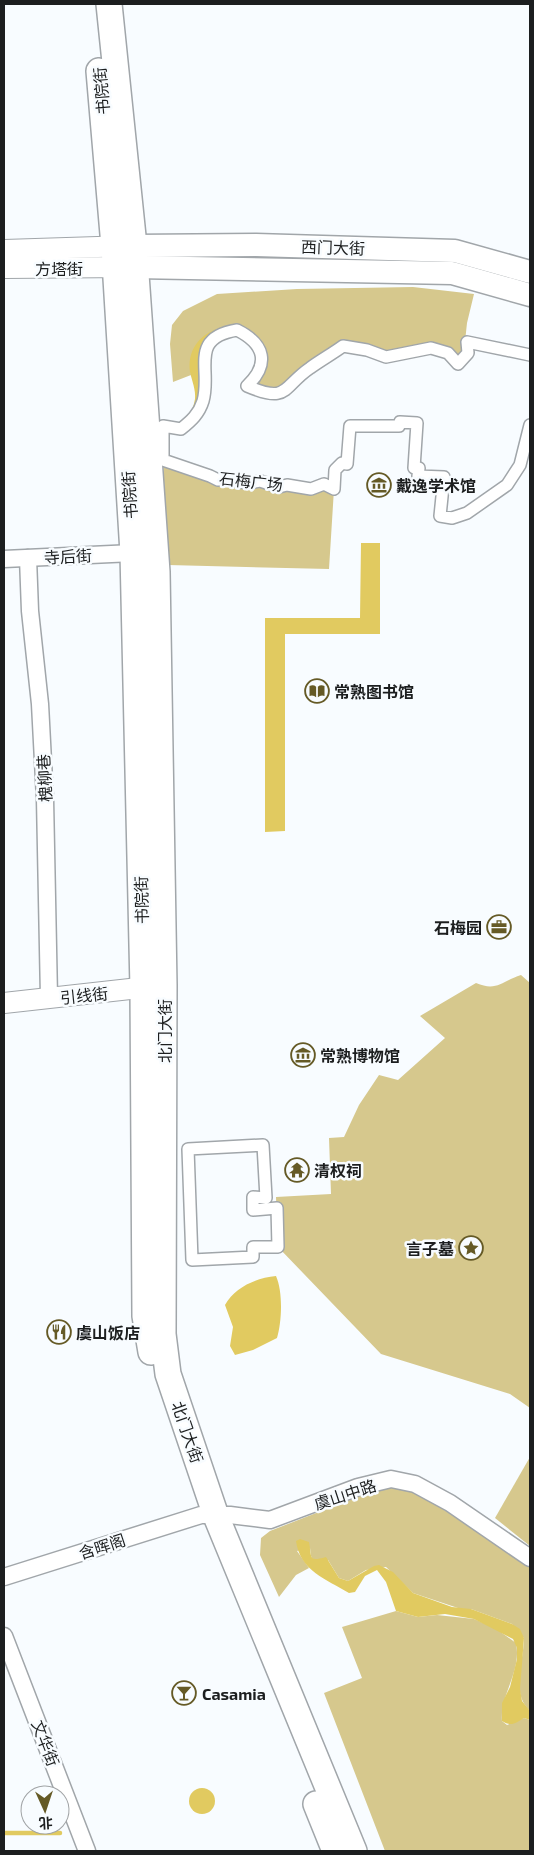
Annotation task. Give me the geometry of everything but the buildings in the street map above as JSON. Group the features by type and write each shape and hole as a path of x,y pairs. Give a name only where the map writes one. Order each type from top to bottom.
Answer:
{"main road":[{"name":"书院街","path":"94,4 124,257 157,572 153,987"},
{"name":"书院街","path":"110,4 124,257 133,553 153,987"},
{"name":"西门大街","path":"124,257 256,245 455,251 530,272"},
{"name":"西门大街","path":"124,257 452,272 530,294"},
{"name":"北门大街","path":"153,987 145,1316 154,1365 170,1427 354,1851"},
{"name":"北门大街","path":"208,1515 335,1851"}],"street":[{"name":"方塔街","path":"4,250 124,257"},
{"name":"方塔街","path":"4,268 124,257"},
{"name":"石梅广场","path":"530,355 467,342 468,353 458,364 448,353 431,348 386,357 367,350 343,346 309,368 289,388 273,395 247,386 262,367 262,355 257,345 236,330 223,332 208,344 204,354 205,389 198,412 192,421 181,429 163,426 163,460 218,480 230,478 238,482 250,483 260,481 279,487 288,485 311,489 324,484 334,489 335,470 342,464 347,464 350,426 377,428 399,426 400,422 417,423 414,468 419,468 418,476 444,477 440,516 452,518 467,513 507,485 520,465 530,426"},
{"name":"寺后街","path":"4,559 133,553"},
{"name":"槐柳巷","path":"28,558 30,611 40,704 45,799 49,998"},
{"name":"引线街","path":"4,1003 153,987"},
{"path":"264,1144 266,1198 253,1197 254,1210 277,1208 278,1247 252,1247 253,1257 192,1260 188,1149 264,1144"},
{"name":"虞山中路","path":"208,1515 230,1514 270,1520 352,1489 391,1479 415,1484 450,1503 530,1558"},
{"name":"含晖阁","path":"4,1578 208,1515"},
{"name":"文华街","path":"4,1636 87,1851"}],"shaded area":[{"path":"413,287 474,294 467,323 463,360 431,348 386,357 343,346 289,389 256,390 257,345 226,329 190,364 191,375 173,382 170,344 172,325 183,311 217,294 297,289"},
{"path":"217,329 234,332 208,344 205,389 188,418 195,399 190,372 190,357 200,340"},
{"path":"163,460 210,476 334,489 329,569 168,565"},
{"path":"361,543 380,543 380,634 285,634 285,831 265,832 265,618 360,618"},
{"path":"521,975 530,983 530,1408 510,1394 381,1354 278,1247 276,1197 331,1194 329,1138 344,1137 359,1105 379,1075 398,1080 445,1038 420,1016 476,983 494,986"},
{"path":"276,1276 280,1290 281,1307 277,1338 253,1350 235,1355 230,1346 233,1327 225,1305 234,1293 247,1284"},
{"path":"530,1457 530,1546 495,1518"},
{"path":"394,1485 415,1491 530,1566 530,1711 524,1704 519,1686 524,1638 512,1624 471,1609 461,1609 413,1593 386,1567 366,1570 348,1581 339,1578 328,1560 313,1560 310,1548 297,1551 309,1568 296,1575 279,1597 260,1555 261,1538 270,1531 383,1487"},
{"path":"300,1539 309,1542 311,1555 314,1559 326,1557 339,1578 348,1581 379,1565 393,1572 413,1593 452,1607 471,1609 512,1624 520,1629 524,1638 520,1689 522,1701 530,1711 530,1720 524,1718 511,1724 502,1721 502,1703 510,1687 517,1659 517,1648 513,1639 474,1619 445,1614 418,1617 396,1611 386,1582 377,1570 365,1576 355,1592 349,1593 308,1567 298,1551 296,1541"},
{"path":"396,1611 418,1617 437,1615 474,1619 495,1628 516,1643 516,1663 504,1701 502,1721 507,1725 524,1718 530,1720 530,1851 385,1851 324,1693 362,1678 342,1627"},
{"path":"202,1788 211,1792 215,1801 211,1810 202,1814 193,1810 189,1801 193,1792"}],"waterway":[{"path":"4,1833 20,1833"}],"place":[{"name":"戴逸学术馆","path":"379,485"},
{"name":"常熟图书馆","path":"317,691"},
{"name":"石梅园","path":"499,927"},
{"name":"常熟博物馆","path":"303,1055"},
{"name":"清权祠","path":"297,1170"},
{"name":"言子墓","path":"471,1248"},
{"name":"虞山饭店","path":"59,1332"},
{"name":"Casamia","path":"184,1693"}]}
